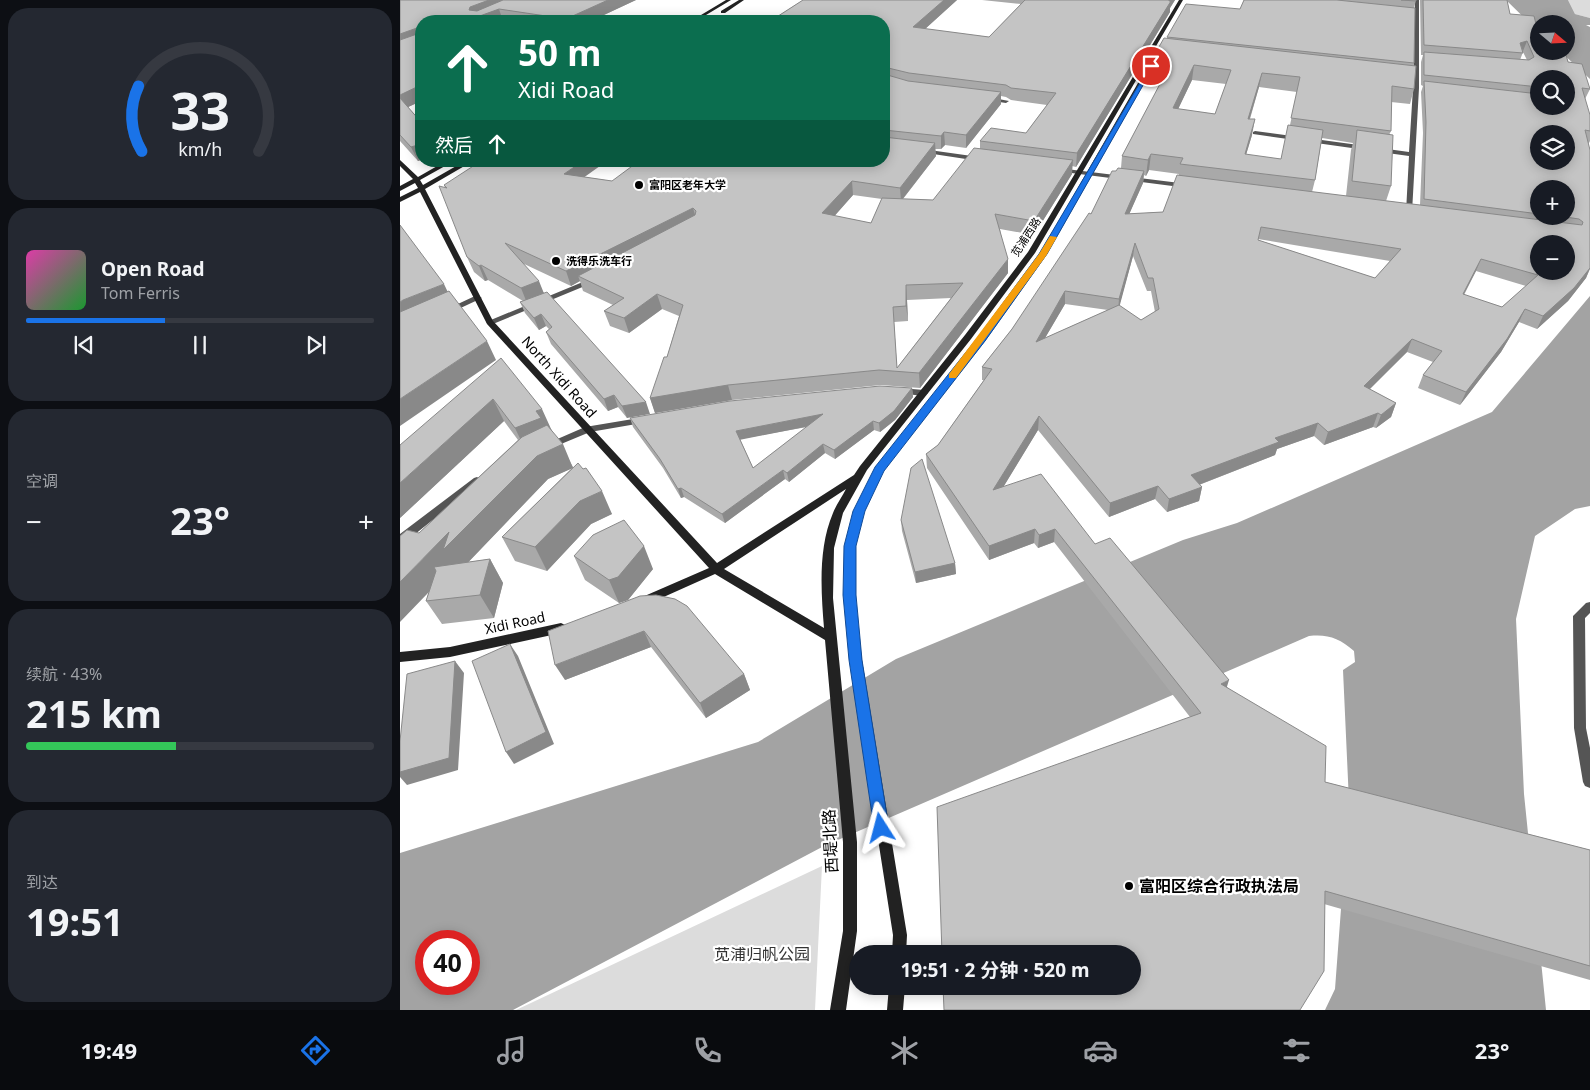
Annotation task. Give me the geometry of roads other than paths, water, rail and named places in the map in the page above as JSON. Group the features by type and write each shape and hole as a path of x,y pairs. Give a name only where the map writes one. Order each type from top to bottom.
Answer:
{"street":[{"path":"703,15 729,0"},
{"path":"717,15 742,0"},
{"name":"苋浦西路","path":"861,471 924,393 1031,253 1181,0"},
{"name":"苋浦西路","path":"899,945 900,935 881,828 856,660 849,595 850,546 859,511 879,470 982,339 1043,254 1188,0"},
{"path":"1409,212 1416,88 1417,0"},
{"path":"1407,14 1416,15"},
{"path":"1415,58 1425,59"},
{"path":"1406,77 1416,78"},
{"path":"1416,88 1425,89"},
{"path":"977,98 1006,101"},
{"path":"1255,134 1411,154"},
{"path":"913,150 992,160"},
{"path":"400,162 417,180"},
{"path":"400,189 440,167"},
{"path":"400,200 460,167"},
{"path":"1050,168 1196,187"},
{"name":"North Xidi Road","path":"417,180 490,322 716,569"},
{"path":"1399,211 1418,214"},
{"path":"490,322 583,286 601,277"},
{"path":"443,312 478,298"},
{"path":"890,390 924,393"},
{"path":"536,452 588,429 655,418"},
{"path":"631,606 716,569 823,501 861,471"},
{"path":"830,638 827,598 829,548 838,513 861,471"},
{"path":"400,540 484,474"},
{"path":"716,569 830,638"},
{"path":"1590,606 1579,616 1580,728 1590,782"},
{"name":"Xidi Road","path":"400,657 450,652 569,626"},
{"name":"西堤北路","path":"830,638 850,842 850,931 838,1010"},
{"path":"895,1010 896,995"}],"place":[{"name":"富阳区老年大学","path":"639,185"},
{"name":"洗得乐洗车行","path":"556,261"},
{"name":"富阳区综合行政执法局","path":"1129,886"}],"park label":[{"name":"苋浦归帆公园","path":"762,954"}]}
